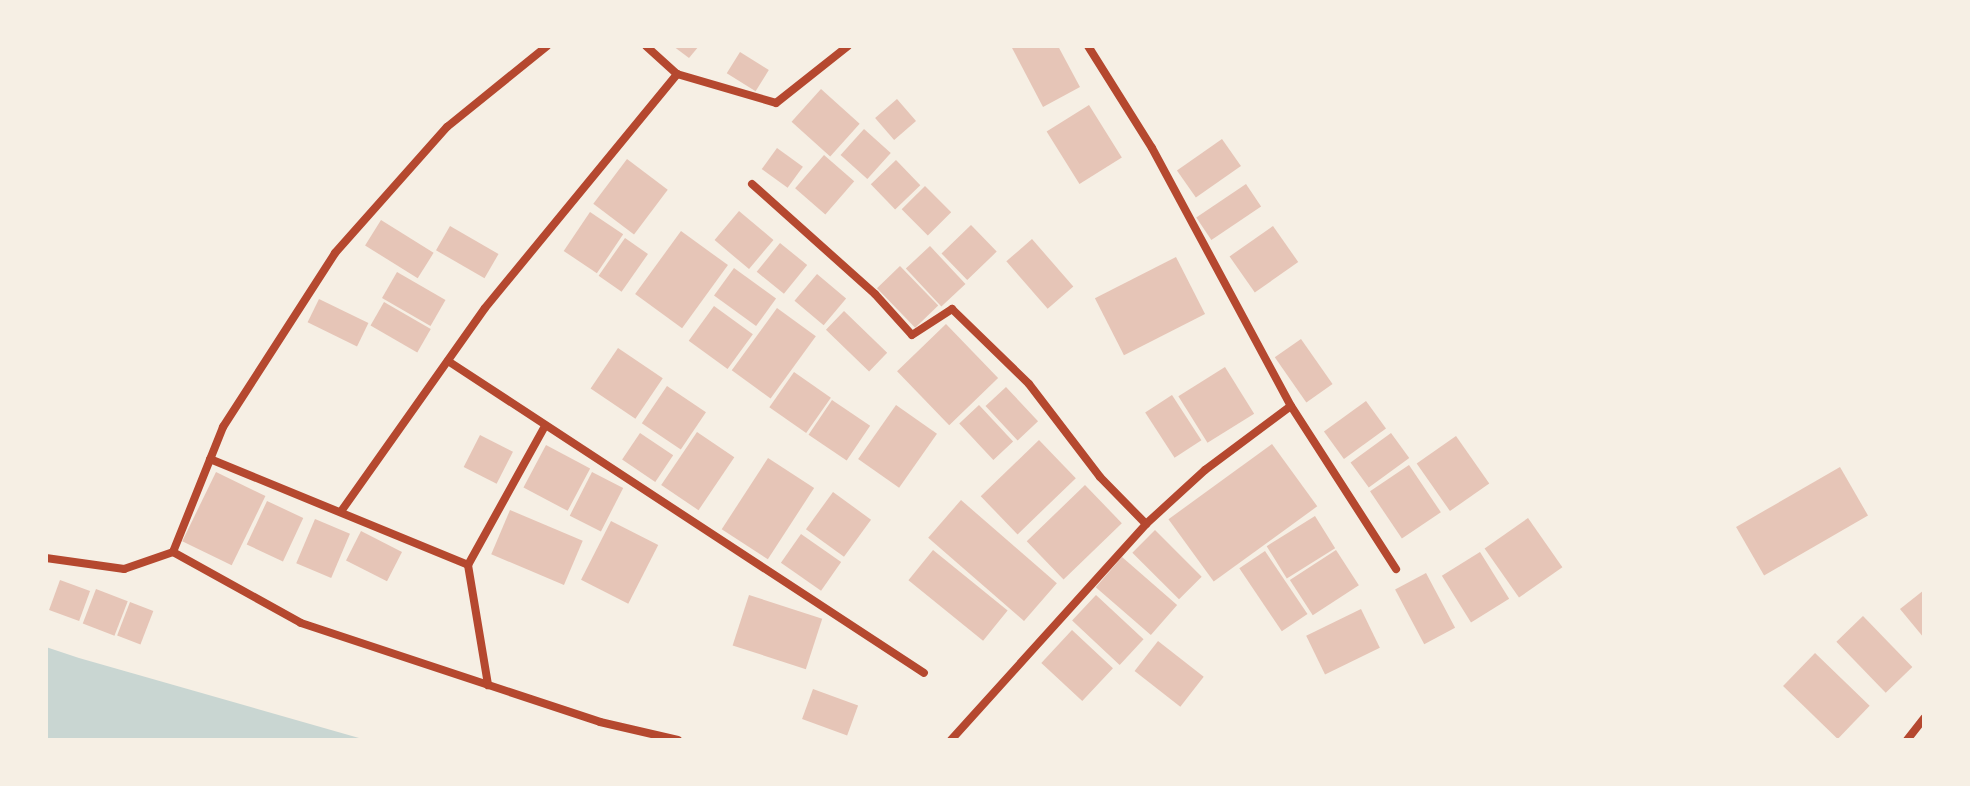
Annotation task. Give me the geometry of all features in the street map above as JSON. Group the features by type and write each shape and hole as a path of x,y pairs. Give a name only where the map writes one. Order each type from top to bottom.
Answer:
{"street":[{"path":"173,552 223,427 335,253 447,127 547,46"},
{"path":"646,46 677,74 776,103 848,46"},
{"path":"1088,46 1152,148 1291,406 1396,569"},
{"path":"342,510 448,361 677,74"},
{"path":"752,184 875,294 912,335 952,309 1029,384 1100,477 1146,524"},
{"path":"448,361 544,428 924,673"},
{"path":"951,740 1146,524 1205,470 1291,406"},
{"path":"488,685 468,565 544,428"},
{"path":"210,459 342,510 468,565"},
{"path":"46,558 124,569 173,552 301,623 600,722 678,740"},
{"path":"1907,740 1924,718"}],"shaded area":[{"path":"46,647 79,658 366,740 46,740"}],"building":[{"path":"673,46 699,46 689,58"},
{"path":"1011,46 1058,46 1080,87 1043,107"},
{"path":"740,52 769,70 756,91 727,73"},
{"path":"821,89 860,124 830,156 792,122"},
{"path":"897,99 916,121 894,140 875,118"},
{"path":"1089,105 1122,158 1079,184 1047,131"},
{"path":"864,129 891,153 867,179 841,155"},
{"path":"1222,139 1241,166 1196,198 1177,171"},
{"path":"777,148 803,167 788,188 762,169"},
{"path":"824,155 854,181 825,214 795,188"},
{"path":"627,159 668,190 634,234 593,204"},
{"path":"896,160 920,185 895,209 871,184"},
{"path":"1246,184 1261,206 1211,240 1196,218"},
{"path":"925,186 951,212 928,235 902,209"},
{"path":"739,211 773,240 749,269 715,240"},
{"path":"590,212 623,234 597,273 564,251"},
{"path":"381,220 434,253 418,278 365,245"},
{"path":"971,225 997,252 967,280 942,253"},
{"path":"450,226 498,254 484,278 436,250"},
{"path":"1273,226 1298,262 1255,292 1230,256"},
{"path":"681,231 728,265 682,328 635,294"},
{"path":"625,238 648,254 622,292 599,276"},
{"path":"1032,239 1073,287 1048,309 1006,261"},
{"path":"780,243 807,265 784,294 757,272"},
{"path":"930,246 965,284 941,307 906,269"},
{"path":"1176,257 1205,314 1124,355 1095,298"},
{"path":"900,266 938,306 915,328 877,288"},
{"path":"734,268 776,299 756,326 714,296"},
{"path":"397,272 445,300 430,326 382,298"},
{"path":"817,274 846,298 824,325 795,301"},
{"path":"319,299 368,323 357,346 308,322"},
{"path":"384,302 431,329 417,352 370,325"},
{"path":"714,306 753,334 728,369 689,341"},
{"path":"777,308 816,336 771,399 732,370"},
{"path":"844,311 887,353 869,371 826,330"},
{"path":"946,324 998,378 949,425 897,371"},
{"path":"1301,339 1333,384 1306,402 1275,357"},
{"path":"618,348 663,378 635,419 591,389"},
{"path":"1225,367 1254,414 1208,443 1178,396"},
{"path":"794,372 831,398 806,433 769,407"},
{"path":"667,386 706,412 681,450 642,423"},
{"path":"1006,387 1038,421 1018,440 986,406"},
{"path":"1172,395 1201,440 1175,458 1145,412"},
{"path":"832,400 870,426 847,461 809,435"},
{"path":"1366,401 1386,429 1344,459 1324,432"},
{"path":"896,405 937,434 899,488 858,459"},
{"path":"979,405 1013,442 993,460 959,423"},
{"path":"697,432 734,457 699,510 661,485"},
{"path":"640,433 673,455 655,482 622,460"},
{"path":"1391,433 1409,458 1369,487 1351,462"},
{"path":"480,435 513,452 497,484 464,467"},
{"path":"1456,436 1489,484 1450,511 1417,464"},
{"path":"1039,440 1076,478 1018,534 981,496"},
{"path":"1272,444 1317,506 1214,582 1168,519"},
{"path":"546,445 590,468 568,511 523,487"},
{"path":"768,458 814,488 768,559 722,529"},
{"path":"1409,465 1441,512 1402,539 1370,491"},
{"path":"1840,467 1868,515 1764,575 1736,527"},
{"path":"216,472 265,496 232,565 182,541"},
{"path":"592,472 623,488 601,532 570,516"},
{"path":"1085,485 1122,523 1064,579 1027,541"},
{"path":"833,492 871,520 844,557 806,529"},
{"path":"961,500 1057,583 1024,621 928,538"},
{"path":"267,501 303,518 283,561 247,545"},
{"path":"510,510 583,541 564,585 491,554"},
{"path":"1315,516 1335,548 1287,578 1267,546"},
{"path":"1528,518 1562,567 1519,598 1485,548"},
{"path":"315,519 350,534 331,578 296,563"},
{"path":"611,521 658,545 628,604 581,580"},
{"path":"1155,530 1202,577 1179,599 1132,553"},
{"path":"361,531 402,552 387,581 346,560"},
{"path":"801,534 841,562 821,591 781,563"},
{"path":"933,550 1008,610 983,641 908,580"},
{"path":"1336,550 1359,585 1313,615 1290,580"},
{"path":"1265,551 1307,614 1282,631 1239,568"},
{"path":"1480,552 1509,599 1471,622 1442,576"},
{"path":"1122,557 1177,605 1151,635 1096,587"},
{"path":"1426,573 1455,628 1424,644 1395,589"},
{"path":"60,580 90,591 79,621 49,610"},
{"path":"96,589 128,601 114,636 83,624"},
{"path":"1924,590 1924,638 1900,609"},
{"path":"749,595 822,619 806,669 733,645"},
{"path":"1096,595 1144,639 1120,665 1072,621"},
{"path":"130,602 153,611 140,645 117,636"},
{"path":"1361,609 1380,648 1325,674 1306,636"},
{"path":"1863,616 1912,667 1886,693 1836,642"},
{"path":"1072,630 1113,668 1082,701 1041,663"},
{"path":"1158,641 1204,677 1180,707 1135,671"},
{"path":"1815,653 1870,706 1838,739 1783,686"},
{"path":"813,689 858,705 847,735 802,719"}]}
